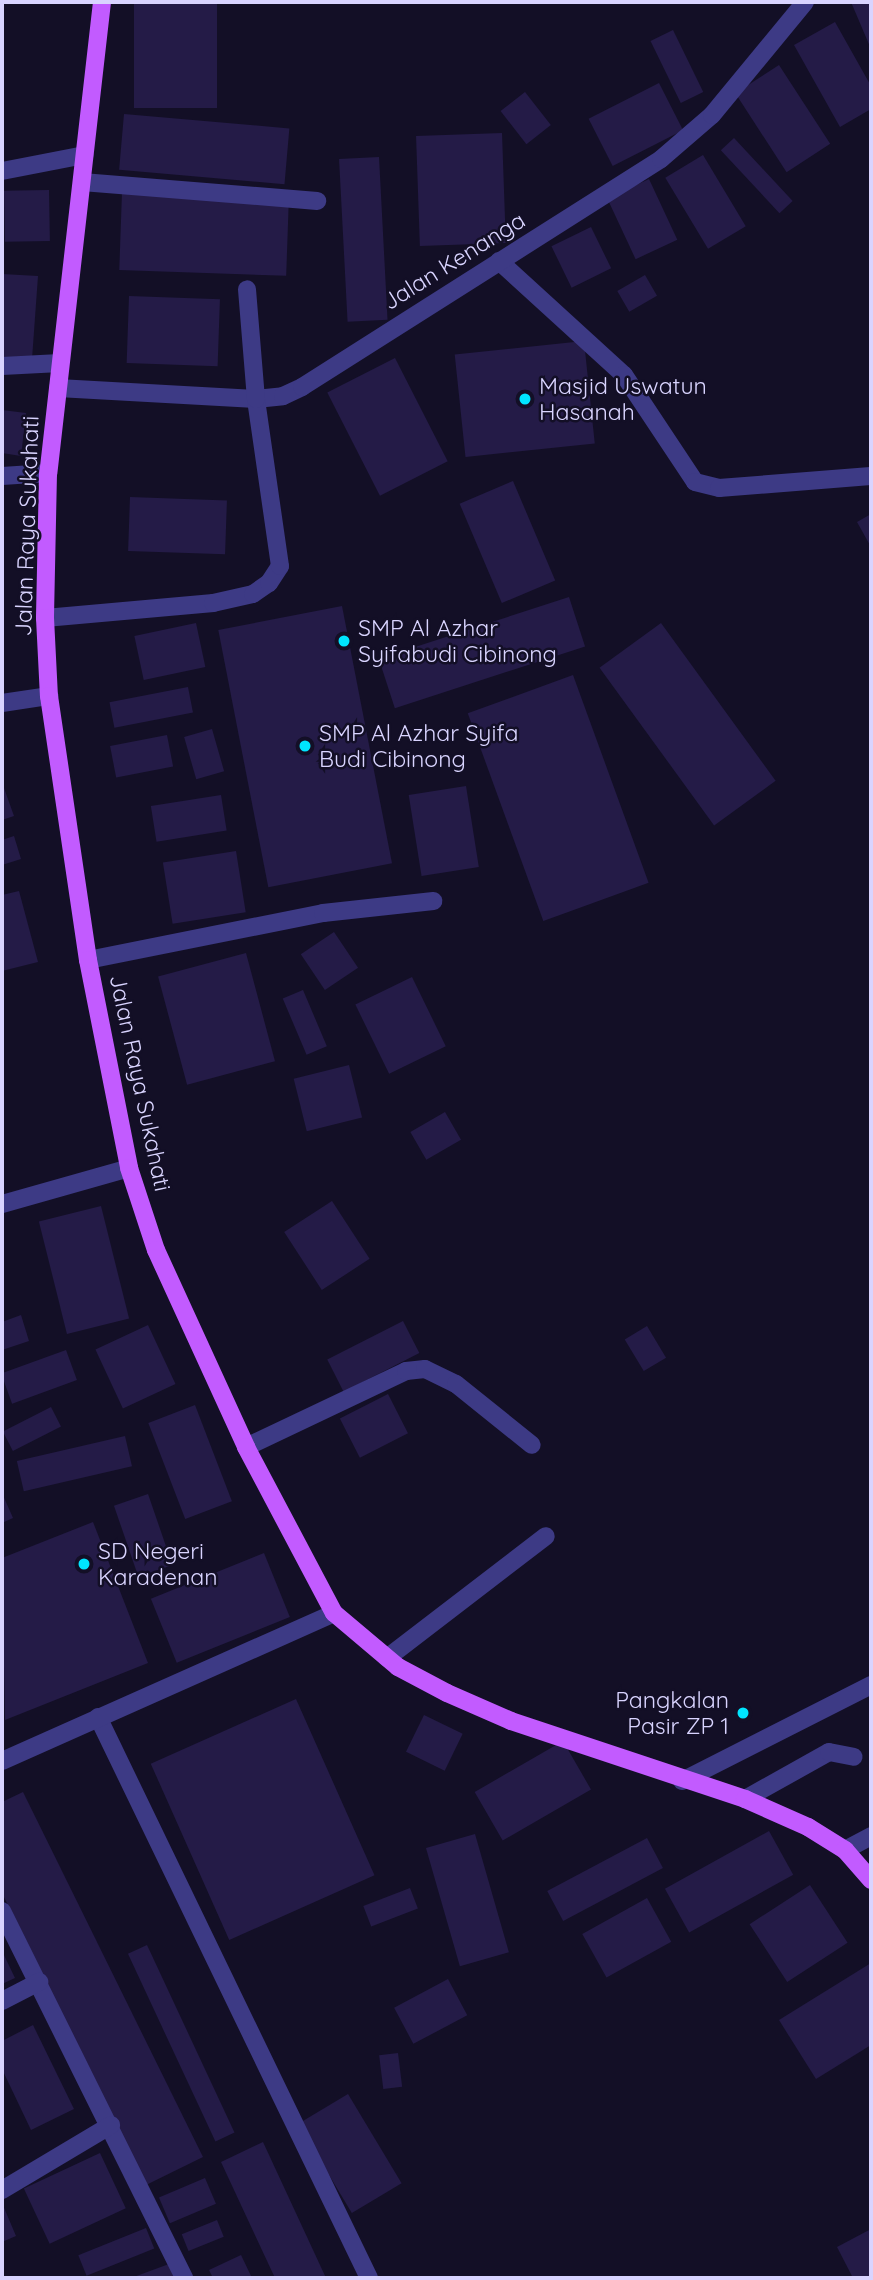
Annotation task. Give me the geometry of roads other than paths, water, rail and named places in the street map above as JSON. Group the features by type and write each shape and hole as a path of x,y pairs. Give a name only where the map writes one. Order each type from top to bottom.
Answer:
{"main road":[{"name":"Jalan Raya Sukahati","path":"103,2 48,473 46,618 49,696 88,960 129,1168 156,1250 246,1447 334,1613 387,1658 447,1693 511,1721 745,1800 808,1827 845,1850 871,1880"}],"street":[{"name":"Jalan Kenanga","path":"58,388 256,399 283,396 302,387 688,138 805,2"},
{"path":"2,171 84,155"},
{"path":"82,182 317,201"},
{"path":"499,261 624,375 695,482 719,488 871,476"},
{"path":"46,618 213,603 253,594 269,583 280,566 256,399 247,289"},
{"path":"2,366 60,363"},
{"path":"2,477 48,473"},
{"path":"2,703 49,696"},
{"path":"88,960 323,913 433,901"},
{"path":"2,1204 129,1168"},
{"path":"246,1447 406,1370 425,1369 456,1384 532,1445"},
{"path":"387,1658 546,1536"},
{"path":"2,1760 334,1613"},
{"path":"682,1780 871,1685"},
{"path":"98,1717 369,2278"},
{"path":"745,1800 829,1752 854,1757"},
{"path":"845,1850 871,1836"},
{"path":"2,1910 111,2125 184,2278"},
{"path":"2,2001 39,1982"},
{"path":"2,2190 111,2125"}],"place":[{"name":"Masjid Uswatun Hasanah","path":"525,399"},
{"name":"SMP Al Azhar Syifabudi Cibinong","path":"344,641"},
{"name":"SMP Al Azhar Syifa Budi Cibinong","path":"305,746"},
{"name":"SD Negeri Karadenan","path":"84,1564"},
{"name":"Pangkalan Pasir ZP 1","path":"743,1713"}]}
